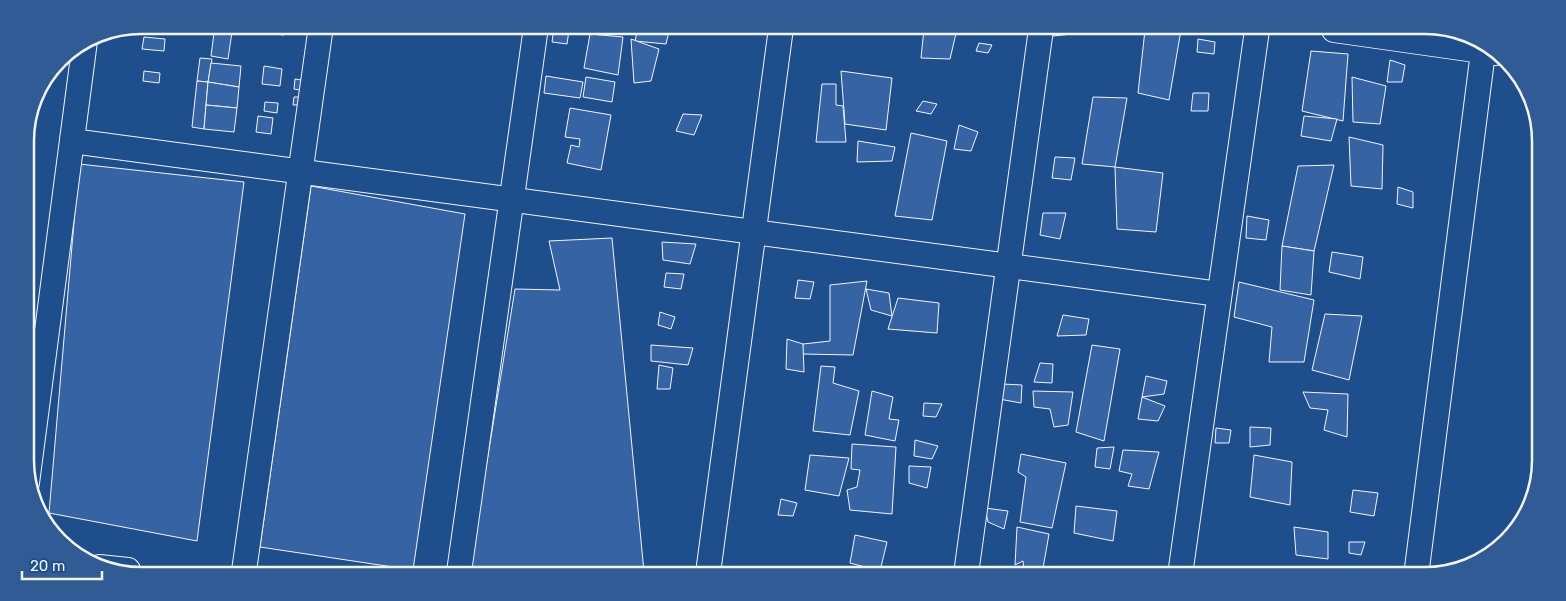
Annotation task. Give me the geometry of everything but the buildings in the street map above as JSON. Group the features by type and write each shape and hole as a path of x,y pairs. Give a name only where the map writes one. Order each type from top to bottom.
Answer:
{"street":[{"path":"245,567 320,34"},
{"path":"460,567 535,34"},
{"path":"709,567 780,34"},
{"path":"967,567 1039,34"},
{"path":"1181,567 1256,34"},
{"path":"1362,34 1483,51"},
{"path":"34,376 72,141 84,50"},
{"path":"1417,567 1490,55"},
{"path":"72,141 1219,294"}]}
